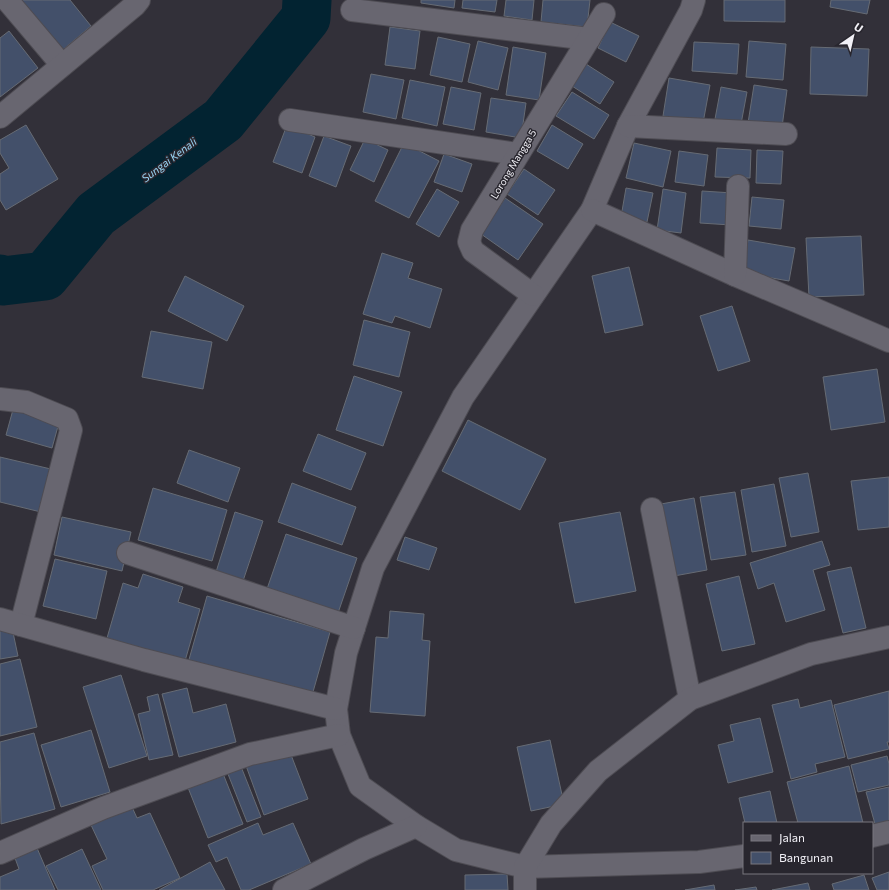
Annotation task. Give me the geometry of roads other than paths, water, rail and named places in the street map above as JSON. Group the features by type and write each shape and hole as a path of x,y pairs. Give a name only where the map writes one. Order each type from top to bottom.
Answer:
{"street":[{"path":"7,0 62,65"},
{"path":"0,117 135,5 139,0"},
{"path":"694,0 691,10 628,126 592,210 463,397 374,568 346,653 336,709 339,735 360,786 416,826 456,850 525,867 699,862 743,856"},
{"path":"352,10 589,39"},
{"name":"Lorong Mangga 5","path":"533,295 473,251 469,242 472,230 604,14"},
{"path":"290,120 518,154"},
{"path":"628,126 786,134"},
{"path":"735,275 738,186"},
{"path":"592,210 735,275 889,341"},
{"path":"0,399 26,402 67,419 71,430 21,625"},
{"path":"652,509 690,699"},
{"path":"128,553 354,628"},
{"path":"0,619 144,660 336,709"},
{"path":"525,890 525,867 551,824 598,771 690,699 811,654 889,637"},
{"path":"0,853 103,808 250,754 339,735"},
{"path":"284,890 364,849 416,826"},
{"path":"873,836 889,832"}],"waterway":[{"name":"Sungai Kenali","path":"0,279 3,281 45,276 96,214 223,120 306,18 307,0"}]}
